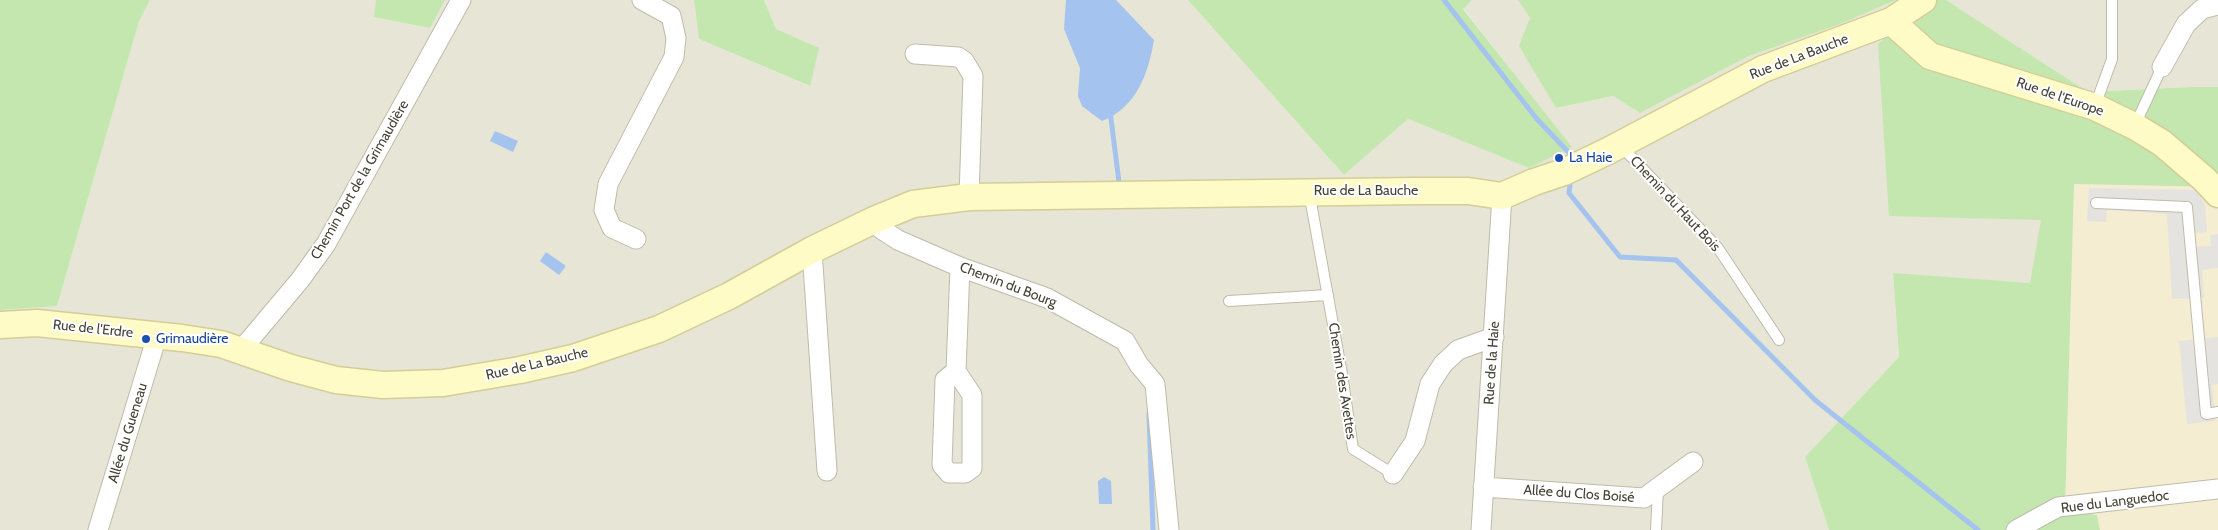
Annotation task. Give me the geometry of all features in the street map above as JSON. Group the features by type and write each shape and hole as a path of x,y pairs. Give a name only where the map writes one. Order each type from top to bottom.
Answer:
{"street":[{"name":"Chemin Port de la Grimaudière","path":"244,351 247,343 300,280 326,244 461,0"},
{"path":"636,239 612,228 604,210 608,184 674,57 676,38 671,16 642,0"},
{"name":"Rue de La Bauche","path":"244,351 291,368 336,380 383,385 442,383 520,370 573,358 659,329 729,296 812,250 874,220 913,204 969,197 1309,191 1468,191 1502,196 1534,182 1564,172 1620,145 1763,69 1892,21 1922,0"},
{"path":"2162,67 2186,24 2202,9 2218,5"},
{"name":"Rue de l'Europe","path":"1892,21 1902,33 1930,56 2095,106 2134,126 2162,142 2204,178 2218,194"},
{"path":"915,54 958,57 964,60 973,76 969,197"},
{"name":"Rue de la Haie","path":"1481,530 1502,196"},
{"name":"Chemin du Bourg","path":"874,220 881,229 898,240 960,267 1047,298 1125,340 1139,365 1155,384 1169,530"},
{"path":"812,250 827,471"},
{"path":"956,371 945,380 942,465 949,473 965,473 972,468 972,396 956,371 960,267"},
{"name":"Rue de l'Erdre","path":"0,325 37,323 221,344 244,351"},
{"name":"Allée du Gueneau","path":"98,530 157,336"},
{"path":"1393,474 1415,441 1430,384 1443,364 1458,350 1494,337"},
{"name":"Allée du Clos Boisé","path":"1484,487 1644,498 1693,462"},
{"name":"Rue du Languedoc","path":"2016,530 2058,507 2218,489"}],"lane":[{"path":"2095,106 2112,59 2112,0"},
{"path":"2134,126 2162,67"},
{"name":"Chemin du Haut Bois","path":"1620,145 1718,248 1779,340"},
{"name":"Chemin des Avettes","path":"1309,191 1342,374 1353,449 1393,474"},
{"path":"2096,203 2187,207 2206,414 2218,412"},
{"path":"1229,301 1328,295"},
{"path":"1656,530 1658,488"}],"shaded area":[{"path":"150,0 376,0 375,17 430,28 445,0 694,0 699,39 809,86 818,48 776,29 764,0 1188,0 1344,175 1408,119 1529,168 1571,147 1463,8 1472,0 1518,0 1530,18 1556,108 1613,96 1640,113 1749,56 1840,24 1896,0 1935,0 2042,220 2030,283 1893,274 1899,357 1805,457 1829,530 0,530 0,310 57,306 139,21"},
{"path":"1946,0 2218,0 2218,87 2088,92"},
{"path":"2074,184 2218,187 2218,530 2100,530 2097,515 2065,510"},
{"path":"2089,188 2196,190 2205,204 2207,232 2195,233 2196,247 2211,246 2210,235 2218,234 2218,268 2202,270 2204,298 2172,299 2167,214 2107,210 2106,222 2087,221"},
{"path":"2218,337 2218,384 2212,385 2215,421 2187,424 2179,341"}],"green space":[{"path":"0,0 150,0 139,21 57,306 0,310"},
{"path":"376,0 445,0 430,28 374,17"},
{"path":"694,0 764,0 776,29 819,48 810,86 699,39"},
{"path":"1188,0 1472,0 1463,9 1572,147 1529,168 1408,119 1344,175"},
{"path":"1518,0 1896,0 1840,24 1749,56 1640,113 1613,96 1556,108 1519,46 1530,18"},
{"path":"1935,0 1946,0 2088,92 2218,87 2218,187 2074,184 2065,510 2097,515 2100,530 1829,530 1805,457 1899,357 1893,273 2030,283 2041,220 1889,216 1878,44"}],"water":[{"path":"1066,0 1116,0 1154,40 1148,65 1139,88 1124,107 1102,121 1082,106 1078,96 1080,68 1064,29"},
{"path":"495,131 518,141 513,152 490,141"},
{"path":"546,252 566,266 559,275 540,261"},
{"path":"1104,477 1111,481 1112,504 1099,504 1098,481"}],"waterway":[{"path":"1444,0 1536,118 1574,158"},
{"path":"1110,111 1119,182"},
{"path":"1570,185 1569,193 1620,257 1676,260 1815,400 1978,530"},
{"path":"1149,413 1153,530"}],"place":[{"name":"La Haie","path":"1559,158"},
{"name":"Grimaudière","path":"146,339"}]}
